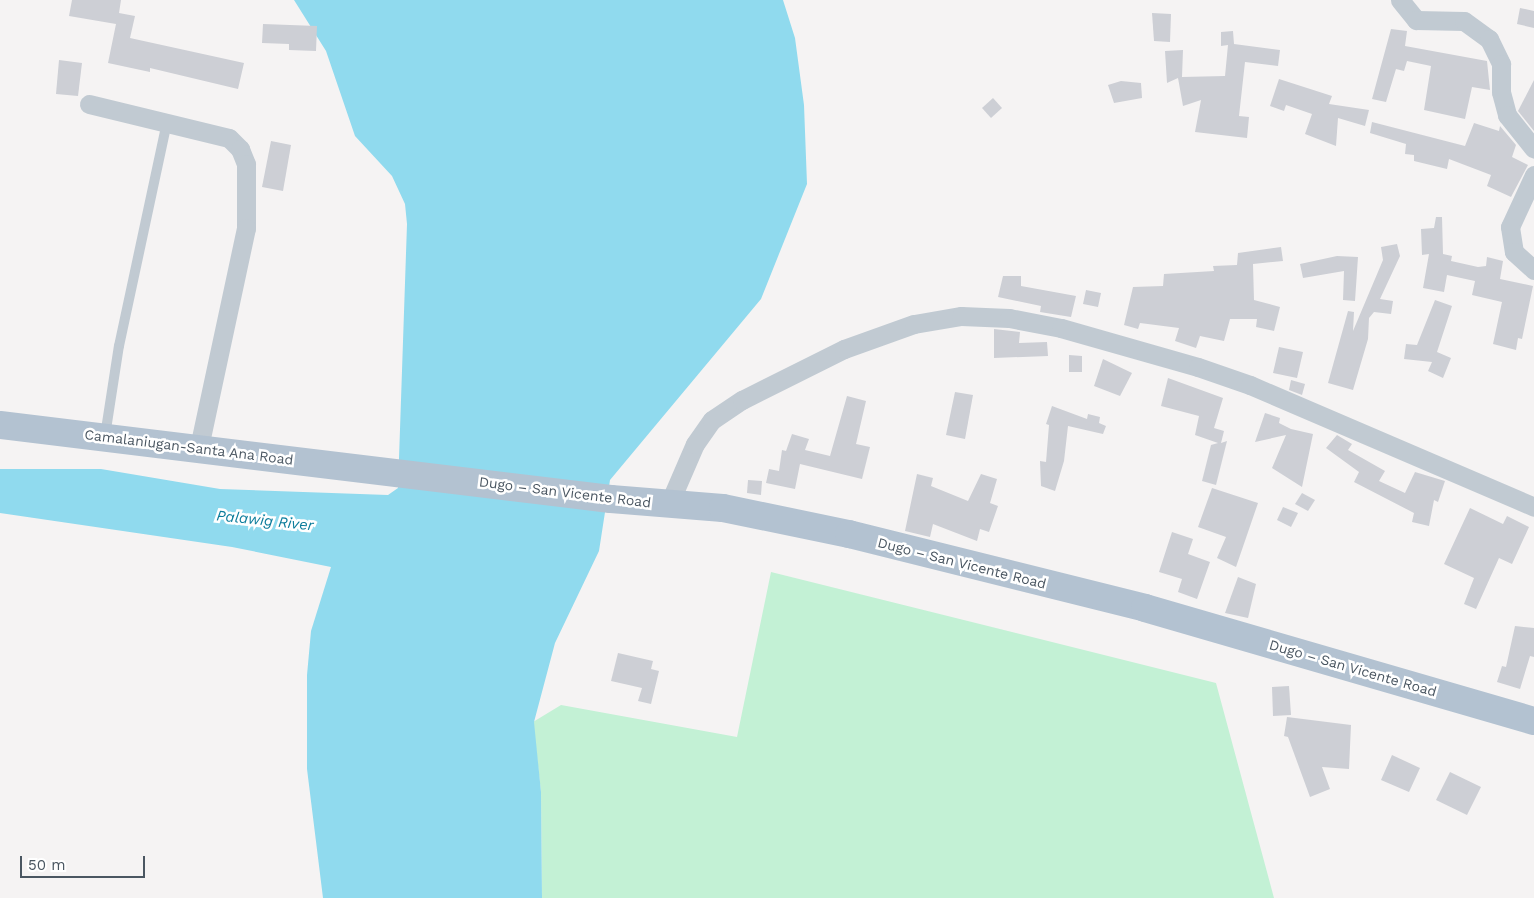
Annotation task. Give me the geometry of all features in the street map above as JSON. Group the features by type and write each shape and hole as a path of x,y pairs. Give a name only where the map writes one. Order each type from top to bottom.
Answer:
{"main road":[{"name":"Camalaniugan-Santa Ana Road","path":"0,425 378,469"},
{"name":"Dugo – San Vicente Road","path":"378,469 611,499 723,508 849,534 1126,604 1534,721"}],"street":[{"path":"1400,0 1416,20 1464,21 1489,39 1499,54 1501,92 1507,115 1534,149"},
{"path":"89,104 229,138 240,149 246,164 249,193 236,285 198,448"},
{"path":"1534,175 1510,227 1514,252 1534,270"},
{"path":"669,504 695,444 712,420 742,400 844,349 914,324 961,316 1009,318 1061,328 1198,367 1250,385 1534,507"}],"lane":[{"path":"105,437 119,346 167,123"}],"green space":[{"path":"771,572 1216,683 1274,898 542,898 541,792 533,722 561,705 737,737"}],"water":[{"name":"Palawig River","path":"294,0 783,0 795,38 804,105 807,184 761,299 610,480 599,551 555,643 534,722 541,792 542,898 323,898 307,769 307,675 311,631 331,567 232,547 0,513 0,469 101,469 220,489 388,495 398,488 407,224 405,204 392,176 355,136 326,51"}],"building":[{"path":"72,0 121,0 119,13 135,16 130,38 244,63 238,89 150,68 150,72 108,63 116,24 69,16"},
{"path":"1520,8 1534,11 1534,28 1517,24"},
{"path":"1152,13 1171,14 1170,42 1154,41"},
{"path":"263,24 317,26 316,51 289,50 289,44 262,43"},
{"path":"1391,29 1407,31 1405,46 1487,61 1490,90 1472,87 1465,119 1424,110 1431,66 1407,61 1404,71 1396,69 1386,102 1372,99"},
{"path":"1233,31 1234,44 1280,50 1278,66 1245,62 1239,116 1249,117 1247,138 1195,132 1201,100 1183,106 1178,78 1167,83 1165,51 1183,50 1182,77 1225,76 1228,45 1221,46 1221,32"},
{"path":"59,60 82,63 78,96 56,94"},
{"path":"1279,79 1332,96 1329,104 1369,110 1365,126 1338,118 1336,146 1305,134 1312,114 1286,105 1284,111 1270,106"},
{"path":"1534,80 1534,131 1518,111"},
{"path":"1121,81 1141,83 1142,98 1114,103 1108,85"},
{"path":"993,98 1002,108 991,118 982,108"},
{"path":"1372,122 1465,146 1474,123 1499,131 1500,126 1516,145 1512,157 1528,165 1511,197 1487,186 1491,175 1449,159 1447,169 1414,161 1414,155 1405,154 1406,144 1370,133"},
{"path":"271,141 291,145 283,191 262,187"},
{"path":"1436,217 1442,217 1443,254 1452,256 1451,261 1478,267 1486,266 1487,257 1503,261 1500,279 1533,286 1522,339 1518,338 1516,350 1493,344 1502,302 1472,295 1475,281 1447,275 1444,292 1423,288 1429,254 1422,255 1421,229 1434,228"},
{"path":"1397,244 1400,256 1380,299 1393,301 1391,314 1374,312 1369,318 1368,339 1353,390 1328,383 1348,311 1354,312 1353,331 1383,260 1381,247"},
{"path":"1281,247 1283,261 1253,264 1254,300 1280,307 1274,331 1256,327 1257,319 1230,319 1224,341 1200,336 1196,348 1175,341 1179,328 1140,323 1138,329 1124,325 1133,287 1163,286 1164,274 1214,271 1213,266 1237,265 1238,253"},
{"path":"1337,256 1358,257 1355,301 1343,300 1344,271 1303,278 1300,264"},
{"path":"1003,276 1021,276 1021,286 1076,296 1071,317 1040,312 1041,306 998,297"},
{"path":"1086,290 1101,293 1098,307 1083,304"},
{"path":"1435,300 1452,306 1437,352 1451,358 1443,378 1428,371 1432,362 1404,359 1406,344 1417,345"},
{"path":"994,329 1020,332 1019,343 1047,342 1048,356 994,358"},
{"path":"1279,347 1303,352 1297,378 1273,373"},
{"path":"1069,355 1082,356 1082,372 1069,372"},
{"path":"1103,359 1132,373 1120,396 1094,386"},
{"path":"1168,378 1223,398 1214,428 1224,431 1221,443 1227,441 1216,485 1202,481 1211,445 1218,443 1195,435 1199,416 1161,406"},
{"path":"1291,380 1305,384 1302,395 1289,390"},
{"path":"955,392 973,395 965,439 946,435"},
{"path":"847,396 866,401 856,444 870,447 862,479 800,464 795,489 766,483 769,469 779,471 782,450 786,451 792,434 809,439 805,450 830,456"},
{"path":"1052,406 1087,419 1088,414 1100,417 1099,423 1106,426 1103,434 1068,426 1064,461 1055,491 1041,486 1040,461 1046,462 1049,425 1046,424"},
{"path":"1265,413 1280,418 1279,423 1291,429 1313,434 1302,487 1272,468 1286,435 1255,442"},
{"path":"1337,435 1352,444 1348,450 1385,471 1379,481 1405,493 1415,472 1445,481 1438,502 1434,500 1429,526 1412,522 1414,513 1354,482 1359,472 1326,448"},
{"path":"917,474 933,478 931,486 968,501 981,474 997,479 990,503 998,506 989,532 980,529 977,541 933,524 930,537 905,531"},
{"path":"748,480 762,481 761,495 747,493"},
{"path":"1212,488 1258,503 1236,567 1217,558 1226,537 1198,527"},
{"path":"1302,493 1315,500 1308,511 1295,504"},
{"path":"1283,507 1298,513 1291,527 1277,520"},
{"path":"1470,508 1503,524 1507,516 1529,527 1512,564 1499,558 1476,609 1464,604 1474,578 1444,564"},
{"path":"1172,532 1193,539 1188,554 1210,562 1197,599 1178,592 1182,579 1159,572"},
{"path":"1238,577 1256,584 1248,618 1225,613"},
{"path":"1515,626 1534,628 1534,657 1530,656 1520,689 1497,682 1502,666 1506,667"},
{"path":"618,653 653,661 651,669 659,671 651,704 638,701 642,688 611,681"},
{"path":"1289,686 1291,715 1273,716 1272,687"},
{"path":"1287,717 1351,725 1349,769 1322,767 1330,789 1310,797 1288,737 1284,736"},
{"path":"1392,755 1420,768 1409,792 1381,780"},
{"path":"1450,772 1481,787 1467,815 1436,800"}]}
